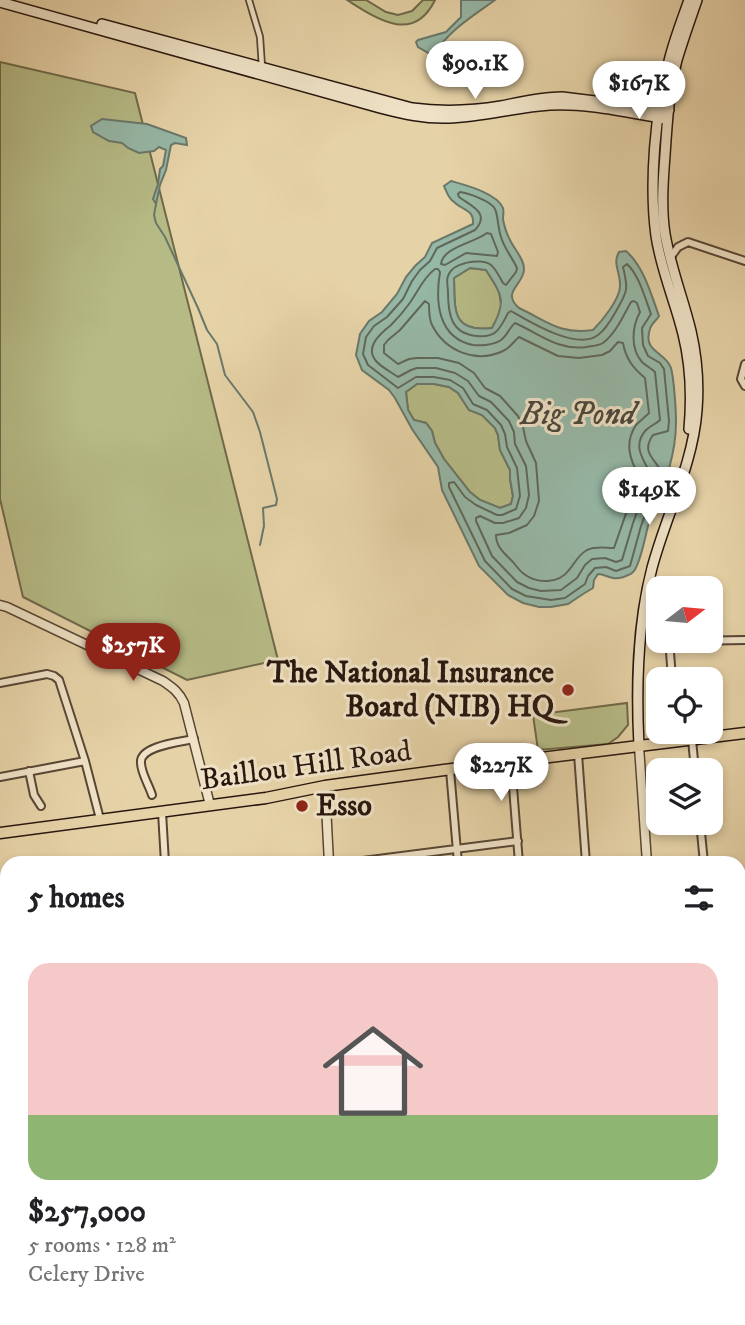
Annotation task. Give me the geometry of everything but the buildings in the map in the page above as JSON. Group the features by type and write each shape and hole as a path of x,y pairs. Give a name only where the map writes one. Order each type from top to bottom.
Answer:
{"main road":[{"path":"12,0 412,108 435,111 535,103"},
{"path":"686,466 691,374 656,236 654,187 669,61 689,0"},
{"path":"639,747 637,700 645,610 652,570 692,447 698,400 691,332 673,273 663,215 663,114 697,0"},
{"path":"0,2 411,116 475,116 553,97 576,97 663,114"},
{"name":"Baillou Hill Road","path":"723,736 745,733"},
{"name":"Baillou Hill Road","path":"0,833 266,798 325,786 649,744"}],"street":[{"path":"249,0 260,37 262,68"},
{"path":"670,258 678,247 688,242 745,261"},
{"path":"745,364 741,379 745,386"},
{"path":"0,605 163,681 180,694 210,805"},
{"path":"671,667 670,652 673,646 687,641 745,640"},
{"path":"0,683 47,674 59,680 100,819"},
{"path":"152,795 141,766 142,754 194,739"},
{"path":"639,747 647,856"},
{"path":"578,754 585,856"},
{"path":"0,776 85,761"},
{"path":"511,762 518,856"},
{"path":"450,770 458,856"},
{"path":"29,771 34,795 41,806"},
{"path":"325,786 329,856"},
{"path":"162,812 165,856"},
{"path":"702,835 704,856"},
{"path":"398,856 517,841"}],"green space":[{"path":"347,0 366,0 386,12 398,15 412,11 423,0 435,0 426,14 416,22 405,25 382,20"},
{"path":"0,62 135,93 278,660 187,680 23,597 0,499"},
{"path":"470,268 486,270 499,291 502,310 492,328 469,327 458,317 454,278"},
{"path":"417,384 449,387 458,393 469,410 482,415 495,428 500,450 510,470 513,496 511,504 500,508 480,500 470,492 444,459 432,431 426,423 414,420 408,410 406,392"},
{"path":"627,703 628,725 608,744 538,750 533,715"}],"water":[{"path":"461,0 495,0 454,31 436,53 430,54 418,47 418,40 446,32 461,17"},
{"path":"102,119 147,124 186,138 187,145 171,145 156,204 153,199 166,150 159,147 154,151 139,153 122,143 109,141 93,132 91,126"},
{"name":"Big Pond","path":"451,181 472,187 500,203 506,230 524,266 523,275 512,293 519,308 562,329 593,330 617,297 620,286 617,256 619,252 626,251 642,273 659,316 651,327 649,343 671,368 676,410 675,436 667,476 648,526 636,569 631,574 618,578 598,574 593,588 568,604 539,607 523,603 508,595 479,566 442,490 438,467 395,398 389,390 362,370 356,355 360,334 369,321 382,312 397,294 406,277 425,257 432,243 473,224 470,213 452,200 444,186","holes":["470,268 486,270 499,292 500,311 492,328 469,327 462,323 458,316 454,278","417,384 449,387 458,393 469,410 482,415 495,428 500,450 510,470 513,496 511,504 500,508 480,500 470,492 444,459 432,431 426,423 414,420 408,410 406,392"]}],"waterway":[{"path":"156,204 156,223 165,237 207,330 217,344 225,375 253,412 260,432 277,499 276,505 263,508 264,526 260,545"}],"place":[{"name":"The National Insurance Board (NIB) HQ","path":"568,690"},
{"name":"Esso","path":"302,806"}]}
